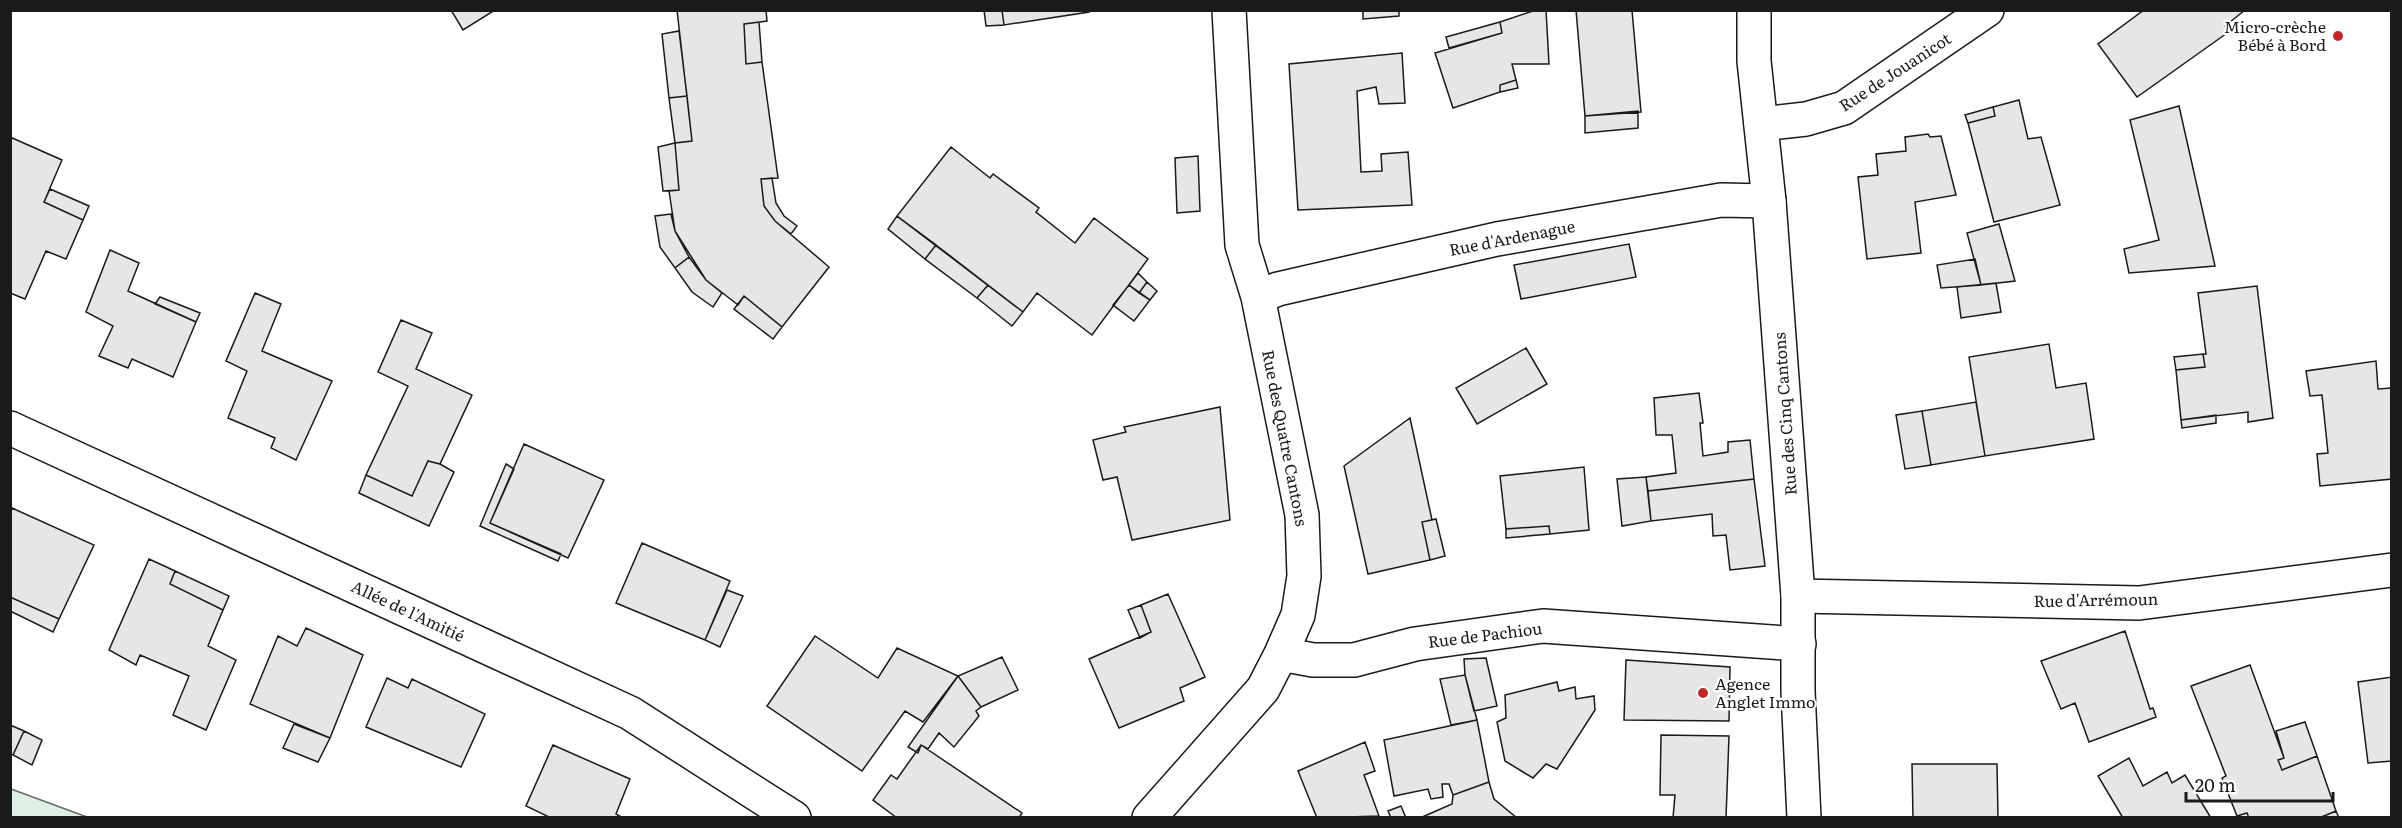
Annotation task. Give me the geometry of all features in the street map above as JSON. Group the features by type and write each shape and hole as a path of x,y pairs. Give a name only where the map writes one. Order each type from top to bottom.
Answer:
{"street":[{"name":"Rue des Quatre Cantons","path":"1149,818 1263,689 1298,615 1304,576 1302,515 1258,297 1242,245 1229,10"},
{"name":"Rue des Cinq Cantons","path":"1754,10 1754,62 1769,201 1798,596 1798,691 1804,818"},
{"name":"Rue de Jouanicot","path":"1761,124 1806,119 1844,108 1987,10"},
{"name":"Rue d'Ardenague","path":"1258,297 1278,289 1497,239 1720,200 1769,201"},
{"name":"Allée de l'Amitié","path":"10,428 630,713 794,818"},
{"name":"Rue d'Arrémoun","path":"1798,596 2139,603 2391,570"},
{"name":"Rue de Pachiou","path":"1281,654 1313,660 1354,660 1415,644 1543,626 1799,644"}],"green space":[{"path":"11,789 87,817 11,817"}],"building":[{"path":"451,10 495,10 463,30"},
{"path":"677,10 766,10 767,21 744,24 746,64 762,62 778,178 761,179 764,206 775,221 829,267 782,327 744,296 738,305 706,280 675,231 669,191 679,190 675,143 692,141"},
{"path":"984,10 1002,10 1004,25 986,26"},
{"path":"1002,10 1089,10 1089,12 1004,25"},
{"path":"1363,10 1399,10 1399,16 1363,19"},
{"path":"1536,10 1546,10 1549,64 1512,64 1516,80 1500,85 1500,92 1453,108 1435,53 1502,33 1500,22"},
{"path":"1576,10 1632,10 1641,112 1585,116"},
{"path":"2144,10 2245,10 2225,26 2230,31 2137,97 2098,44"},
{"path":"759,22 762,62 746,64 744,24"},
{"path":"1500,22 1502,33 1449,48 1446,37"},
{"path":"679,31 687,96 669,98 662,34"},
{"path":"1402,53 1405,103 1379,104 1376,87 1357,91 1361,172 1382,171 1381,154 1408,152 1412,205 1298,210 1289,64"},
{"path":"1516,80 1518,88 1500,92 1500,85"},
{"path":"687,96 692,141 675,143 669,98"},
{"path":"2019,100 2028,139 2041,137 2060,205 1994,222 1968,123 1995,116 1993,107"},
{"path":"2179,106 2215,266 2129,273 2124,249 2159,240 2130,120"},
{"path":"1993,107 1995,116 1968,123 1965,115"},
{"path":"1638,111 1638,128 1585,133 1585,116"},
{"path":"1928,134 1930,137 1941,136 1956,195 1915,202 1921,253 1867,259 1858,177 1878,175 1876,154 1906,151 1905,137"},
{"path":"10,137 62,160 44,202 83,220 66,259 46,251 25,299 10,293"},
{"path":"675,143 679,190 663,191 658,147"},
{"path":"951,147 990,178 993,174 1039,208 1036,212 1075,243 1094,218 1148,259 1092,335 1037,293 1023,312 897,216"},
{"path":"1198,156 1200,211 1177,213 1175,158"},
{"path":"772,178 776,203 784,216 797,226 791,234 775,221 764,206 761,179"},
{"path":"50,189 89,206 83,220 44,202"},
{"path":"671,214 675,231 689,257 675,268 660,247 655,216"},
{"path":"897,216 936,245 925,259 888,229"},
{"path":"1999,224 2015,281 1981,285 1967,233"},
{"path":"1629,244 1636,277 1521,299 1514,265"},
{"path":"936,245 988,285 977,298 925,259"},
{"path":"110,250 139,263 128,291 196,322 173,377 132,359 128,368 99,356 113,326 86,312"},
{"path":"689,257 706,280 722,293 713,307 692,292 675,268"},
{"path":"1975,259 1981,285 1941,288 1937,265"},
{"path":"1138,273 1147,282 1139,293 1129,285"},
{"path":"1147,282 1157,291 1150,300 1139,293"},
{"path":"1996,283 2001,312 1961,318 1957,287"},
{"path":"988,285 1023,312 1012,326 977,298"},
{"path":"1129,285 1150,300 1134,321 1113,305"},
{"path":"2257,286 2273,418 2248,422 2248,412 2181,420 2176,370 2205,367 2203,354 2206,354 2198,293"},
{"path":"255,293 281,304 262,351 332,381 296,460 271,448 275,438 228,418 247,371 226,361"},
{"path":"744,296 782,327 773,339 734,309"},
{"path":"160,297 200,313 196,322 155,304"},
{"path":"401,320 432,333 416,369 472,395 440,464 428,461 412,496 366,475 408,386 378,372"},
{"path":"2049,344 2056,388 2086,383 2094,439 1985,456 1969,357"},
{"path":"1526,348 1547,384 1477,424 1456,388"},
{"path":"2203,354 2205,367 2176,370 2174,357"},
{"path":"2376,361 2378,389 2391,388 2392,479 2320,486 2317,454 2328,453 2322,395 2310,396 2306,371"},
{"path":"1699,393 1703,423 1700,423 1703,456 1728,452 1728,442 1750,440 1754,479 1648,491 1646,477 1676,473 1672,435 1656,435 1654,398"},
{"path":"1976,402 1985,456 1931,465 1922,411"},
{"path":"1220,407 1230,520 1132,540 1117,477 1103,480 1093,440 1126,432 1124,427"},
{"path":"1922,411 1931,465 1905,469 1896,415"},
{"path":"2216,415 2216,423 2182,428 2181,420"},
{"path":"1410,418 1432,520 1422,522 1430,560 1368,574 1344,466"},
{"path":"524,444 604,480 568,558 490,523"},
{"path":"428,461 440,464 454,472 429,526 359,493 366,475 412,496"},
{"path":"506,464 514,469 490,523 561,554 558,561 480,526"},
{"path":"1584,467 1589,530 1550,534 1549,526 1506,529 1500,476"},
{"path":"1646,477 1651,521 1622,526 1617,479"},
{"path":"1754,479 1765,566 1730,570 1726,535 1713,536 1712,514 1651,521 1648,491"},
{"path":"12,508 94,545 59,619 10,597 10,512"},
{"path":"1436,519 1445,556 1430,560 1422,522"},
{"path":"1549,526 1550,534 1506,538 1506,529"},
{"path":"642,543 730,581 705,640 616,603"},
{"path":"149,559 175,571 170,584 223,610 208,646 236,660 206,730 173,715 189,676 140,655 136,665 109,650"},
{"path":"175,571 229,596 223,610 170,584"},
{"path":"727,590 743,596 720,647 705,640"},
{"path":"1168,594 1205,677 1180,688 1184,701 1119,728 1089,659 1151,632 1141,605"},
{"path":"10,597 59,619 53,632 10,611"},
{"path":"1141,605 1151,632 1140,638 1128,610"},
{"path":"306,628 363,655 330,738 250,704 278,636 297,646"},
{"path":"2125,631 2150,709 2153,708 2156,717 2089,742 2075,703 2061,709 2041,661"},
{"path":"815,636 878,678 897,648 958,676 923,722 905,711 862,771 767,706"},
{"path":"1002,657 1018,690 981,707 958,676"},
{"path":"1486,658 1497,706 1474,711 1465,675 1464,659"},
{"path":"1626,660 1730,667 1729,721 1624,720"},
{"path":"2250,665 2284,758 2278,760 2282,770 2317,756 2336,811 2319,818 2249,818 2247,813 2237,816 2222,778 2226,776 2191,686"},
{"path":"1465,675 1477,720 1451,725 1440,679"},
{"path":"958,676 981,707 976,711 979,716 954,747 939,733 928,749 921,745 918,753 908,747"},
{"path":"2392,677 2392,761 2368,763 2358,682"},
{"path":"387,678 408,688 412,679 485,714 461,767 366,727"},
{"path":"1557,682 1559,691 1575,687 1576,699 1594,696 1595,710 1557,769 1546,764 1533,778 1505,761 1497,722 1506,718 1505,695"},
{"path":"1477,720 1489,782 1453,795 1449,784 1442,784 1443,797 1431,799 1428,789 1394,796 1384,740"},
{"path":"2305,722 2317,756 2282,770 2278,760 2284,758 2276,731"},
{"path":"294,724 330,738 318,762 283,748"},
{"path":"10,725 24,731 13,755 10,754"},
{"path":"24,731 42,740 32,765 13,755"},
{"path":"1661,735 1729,736 1726,818 1673,818 1675,795 1660,795"},
{"path":"1365,742 1375,771 1364,775 1379,816 1317,818 1298,771"},
{"path":"553,745 630,779 616,814 623,818 551,818 526,806"},
{"path":"921,745 1022,813 1019,818 897,818 873,800 891,775 897,779"},
{"path":"2129,758 2143,786 2167,772 2172,783 2185,775 2211,818 2123,818 2098,776"},
{"path":"1912,764 1997,764 1998,818 1913,818"},
{"path":"1489,782 1494,799 1517,818 1420,818 1452,804 1453,795"},
{"path":"1401,806 1406,818 1391,818 1388,811"},
{"path":"2336,811 2339,818 2319,818"}],"place":[{"name":"Micro-crèche Bébé à Bord","path":"2338,36"},
{"name":"Agence Anglet Immo","path":"1703,693"}]}
